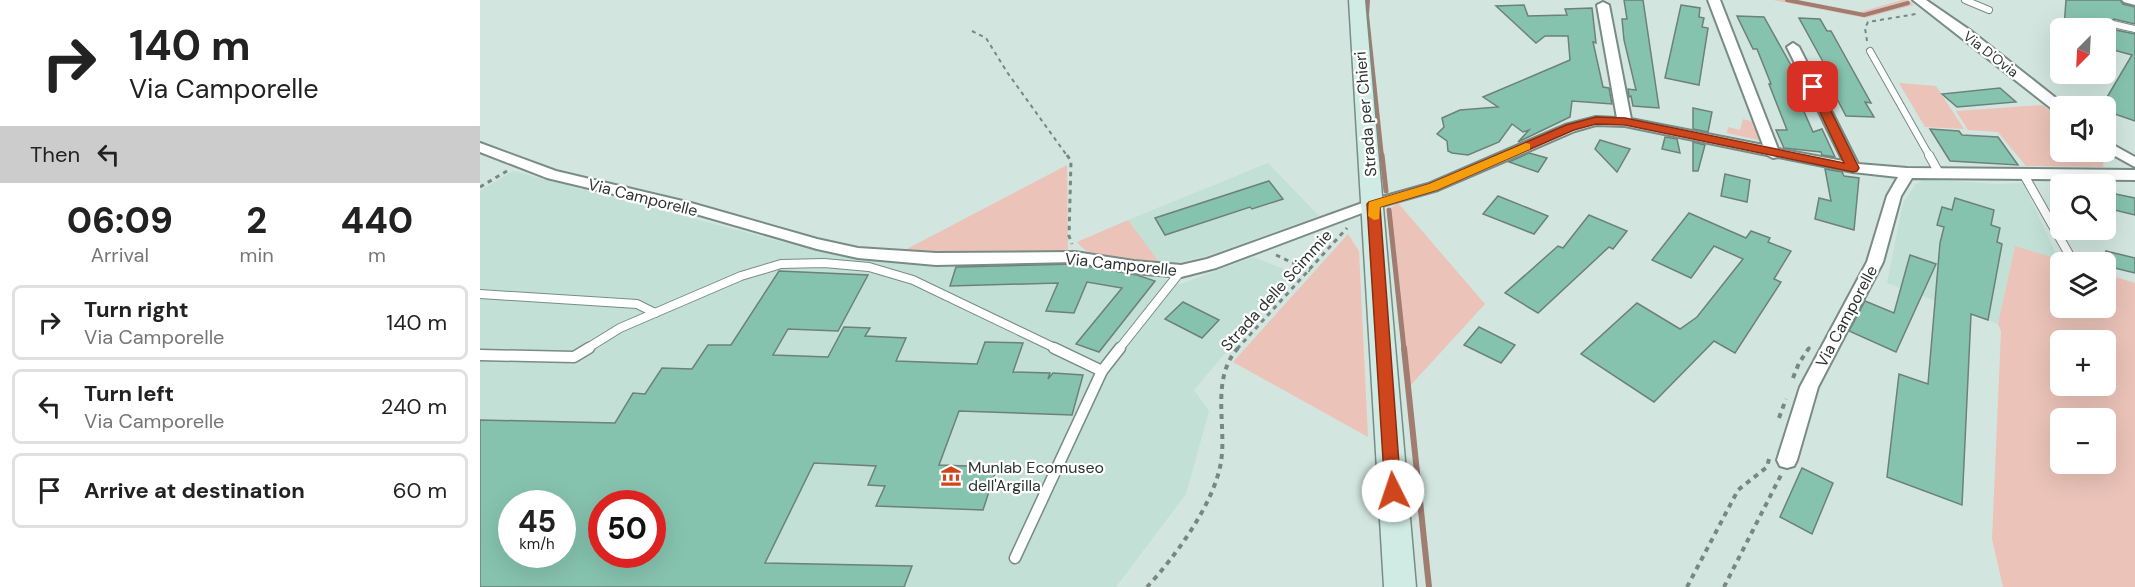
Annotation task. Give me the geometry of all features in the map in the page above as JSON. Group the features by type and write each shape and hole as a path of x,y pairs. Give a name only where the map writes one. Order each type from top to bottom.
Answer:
{"main road":[{"name":"Strada per Chieri","path":"1357,0 1367,207 1400,587"}],"street":[{"path":"1714,0 1773,154"},
{"name":"Via D'Ovia","path":"1919,0 2050,100"},
{"path":"2128,0 2135,2"},
{"path":"1603,5 1625,122"},
{"path":"1793,47 1853,168"},
{"name":"Via Camporelle","path":"480,147 552,175 692,208 817,244 858,253 936,260 1075,257 1134,267 1181,271 1210,264 1367,207 1433,187 1570,128 1596,121 1625,122 1773,154 1853,168 1939,173 2024,175 2116,173 2135,175"},
{"path":"2116,151 2135,163"},
{"name":"Via Camporelle","path":"1787,460 1809,387 1875,261 1894,196 1907,172"}],"lane":[{"path":"1965,0 1989,10"},
{"path":"2116,25 2135,29"},
{"path":"1870,51 1939,173"},
{"path":"2024,175 2068,252"},
{"path":"480,355 574,357 620,328 741,276 781,264 824,263 868,267 913,280 1102,371"},
{"path":"1015,558 1102,371 1181,271"},
{"path":"480,294 637,304 655,313"}],"path":[{"path":"1870,51 1865,28 1868,22 1936,11"},
{"path":"972,31 986,38 1007,72 1071,161 1070,236 1075,251"},
{"path":"480,187 518,163"},
{"name":"Strada delle Scimmie","path":"1147,587 1173,559 1207,501 1221,463 1223,376 1231,356 1367,207"},
{"path":"1263,245 1282,259 1310,271"},
{"path":"1791,385 1799,363 1810,347"},
{"path":"1777,427 1787,396"},
{"path":"1687,587 1738,490 1767,467 1769,457"},
{"path":"1724,587 1787,460"}],"shaded area":[{"path":"1773,0 1797,0 1860,12 1902,0 1908,0 1914,5 1865,18"},
{"path":"1899,83 1936,86 1964,129 1925,127"},
{"path":"2043,105 2050,110 2050,162 2103,162 2103,167 2026,166 1998,132 1968,130 1956,111"},
{"path":"1743,119 1754,122 1762,141 1727,133 1728,127 1740,130"},
{"path":"1268,163 1319,216 1210,255 1162,266 1128,220"},
{"path":"1067,165 1068,251 952,256 901,252"},
{"path":"513,171 782,242 866,258 1064,260 1153,276 1180,284 1254,257 1293,273 1194,390 1209,411 1186,494 1116,587 480,587 480,191"},
{"path":"1924,179 1996,184 2023,183 2055,252 2050,252 2050,257 2015,246 1998,324 1887,283 1903,203 1915,185"},
{"path":"1398,203 1485,304 1409,387 1390,208"},
{"path":"1128,220 1162,266 1105,259 1085,250 1077,242"},
{"path":"1348,234 1359,251 1368,437 1233,362"},
{"path":"2015,246 2050,257 2050,318 2116,318 2116,277 2135,283 2135,587 2003,587 1992,539 2001,331 1998,324"}],"building":[{"path":"1624,0 1643,0 1659,108 1633,106 1631,96 1629,97 1628,89 1636,90 1624,40 1622,19 1627,19"},
{"path":"2066,0 2120,0 2123,4 2135,7 2135,24 2116,18 2065,18"},
{"path":"1524,5 1528,16 1567,15 1565,9 1592,8 1596,43 1593,42 1603,87 1609,88 1612,104 1572,101 1570,117 1518,142 1529,130 1523,132 1512,124 1499,142 1468,155 1448,151 1447,141 1437,134 1444,127 1442,118 1460,110 1498,107 1483,97 1570,60 1568,36 1545,36 1536,43 1496,6"},
{"path":"1681,5 1700,8 1699,17 1704,18 1702,27 1708,28 1699,85 1665,78"},
{"path":"1737,16 1764,17 1797,76 1791,76 1802,98 1798,98 1813,132 1822,129 1835,157 1822,155 1821,152 1784,148 1776,130 1787,130 1769,84 1771,84 1757,49 1753,49"},
{"path":"1799,18 1820,19 1827,31 1831,31 1871,103 1865,102 1874,117 1846,116 1822,70 1828,71"},
{"path":"2116,30 2135,34 2135,121 2116,114 2116,96 2108,96 2132,55 2116,51"},
{"path":"2000,88 2016,102 1957,107 1942,94"},
{"path":"1693,108 1712,112 1708,132 1693,129"},
{"path":"1930,129 1959,131 1962,135 1998,137 2018,165 1950,161"},
{"path":"1665,137 1677,139 1680,153 1662,149"},
{"path":"1600,140 1630,149 1617,172 1595,149"},
{"path":"1693,142 1705,145 1698,171 1693,171"},
{"path":"1529,153 1547,158 1538,172 1509,162"},
{"path":"1825,169 1842,172 1844,176 1859,178 1854,230 1815,219 1819,198 1831,201"},
{"path":"1725,174 1750,180 1747,202 1721,196"},
{"path":"1269,181 1283,199 1252,209 1250,207 1165,235 1155,218"},
{"path":"2116,194 2135,198 2135,215 2116,210"},
{"path":"1498,196 1548,216 1534,234 1483,214"},
{"path":"1955,198 1994,210 1991,225 2000,228 1997,242 2002,244 1988,320 1971,314 1962,505 1887,477 1899,374 1928,384 1940,243 1944,227 1937,225 1942,207 1952,210"},
{"path":"1689,213 1746,238 1751,231 1770,238 1768,242 1791,251 1774,279 1781,282 1735,353 1714,341 1654,402 1581,354 1637,303 1680,329 1697,317 1743,259 1714,246 1691,278 1652,260"},
{"path":"1589,215 1627,231 1613,249 1609,247 1538,313 1505,293 1558,246 1563,248"},
{"path":"2116,253 2135,258 2135,273 2116,268"},
{"path":"1910,255 1936,264 1896,352 1849,331 1865,301 1894,313"},
{"path":"1075,264 1137,275 1155,281 1099,352 1076,344 1122,288 1087,282 1074,313 1046,311 1058,283 950,286 956,267"},
{"path":"779,271 868,275 838,331 788,329 773,355 828,357 844,327 870,328 865,336 906,338 896,361 977,364 985,342 1023,343 1013,372 1050,373 1048,379 1053,373 1083,375 1072,415 959,411 939,465 997,467 983,510 876,506 885,486 868,485 876,466 814,463 765,563 912,566 904,587 480,587 480,420 615,423 633,393 645,394 662,368 692,369 708,345 731,345"},
{"path":"1183,302 1219,320 1202,338 1165,319"},
{"path":"1479,327 1515,345 1501,363 1464,345"},
{"path":"1802,468 1833,483 1812,534 1780,517"}],"waterway":[{"path":"1368,0 1367,15 1382,157"},
{"path":"1787,0 1864,15 1908,3"},
{"path":"1382,155 1386,191"},
{"path":"1389,210 1404,349"},
{"path":"1404,348 1429,587"}],"slow traffic":[{"path":"1374,216 1373,204 1433,187 1526,147"}],"place":[{"name":"Munlab Ecomuseo dell'Argilla","path":"951,476"}],"route":[{"path":"1393,491 1373,204 1433,187 1570,128 1596,121 1625,122 1773,154 1853,168 1813,87"}]}
